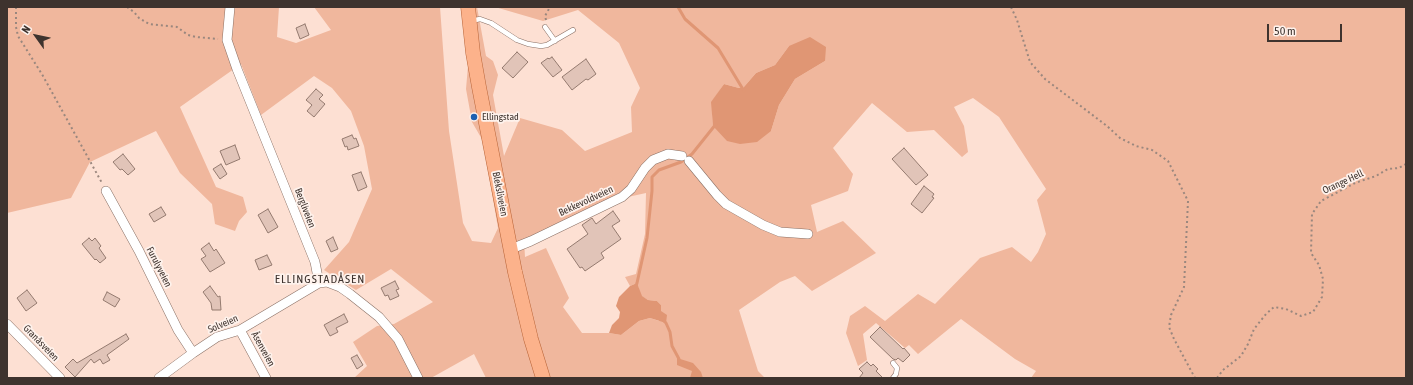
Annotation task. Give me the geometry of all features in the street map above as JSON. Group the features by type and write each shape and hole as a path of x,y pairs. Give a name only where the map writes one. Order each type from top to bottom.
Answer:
{"main road":[{"name":"Bleksliveien","path":"469,14 479,87 520,298 543,378"}],"street":[{"name":"Bergliveien","path":"230,7 227,40 241,80 314,262 319,283"},
{"name":"Bekkevoldveien","path":"511,249 531,241 622,197 632,189 645,168 653,160 668,154 685,158 726,204 763,225 780,232 808,234"},
{"name":"Furulyveien","path":"106,191 139,251 178,330 193,353"},
{"path":"319,283 327,282 340,287 359,300 379,317 398,339 418,378"},
{"name":"Solveien","path":"159,378 218,337 240,330 319,283"},
{"name":"Granåsveien","path":"7,324 60,378"},
{"name":"Åsenveien","path":"240,330 266,378"}],"lane":[{"path":"469,14 491,23 517,40 528,44 542,46 547,45 573,30"},
{"path":"545,27 555,40"},
{"path":"893,363 897,368 896,374 893,378"}],"path":[{"path":"16,7 16,27 18,36 43,76 106,191"},
{"path":"127,7 139,18 149,24 176,27 188,35 196,38 227,40"},
{"path":"545,27 545,16 550,7"},
{"path":"1011,7 1017,20 1030,62 1045,79 1108,126 1120,138 1136,146 1152,150 1168,161 1188,201 1184,287 1171,315 1169,327 1195,378"},
{"name":"Orange Hell","path":"1217,378 1223,370 1241,356 1254,329 1274,307 1286,309 1301,316 1313,312 1322,297 1323,279 1319,265 1311,254 1312,214 1321,201 1355,183 1376,176 1388,169 1399,168 1406,164"}],"shaded area":[{"path":"7,7 279,7 277,37 296,43 331,30 314,7 440,7 449,131 463,223 472,241 491,243 498,228 483,141 472,122 466,89 468,66 462,7 477,7 486,56 493,61 498,75 493,95 504,156 520,118 562,130 585,151 632,132 631,107 640,88 619,43 578,10 543,21 495,7 1406,7 1406,378 1031,378 1036,371 1015,359 961,319 918,354 909,345 905,348 876,323 863,334 867,360 858,366 846,333 850,316 865,306 885,321 918,294 935,304 980,258 1012,247 1031,262 1038,252 1046,234 1037,200 1046,189 999,117 973,98 954,107 964,126 968,152 962,157 934,130 907,132 872,103 833,148 853,174 848,191 811,205 817,232 843,221 876,253 812,291 795,276 780,282 739,310 758,371 765,378 486,378 474,354 431,378 354,378 367,366 353,342 377,326 394,324 433,302 391,269 356,290 324,270 349,242 372,189 364,146 351,111 332,88 314,76 261,115 241,64 180,107 216,187 243,197 247,212 239,221 235,231 215,224 212,204 180,173 156,131 90,162 71,198 7,213","holes":["789,46 825,61 795,79 779,105 771,131 713,126 712,102 724,84 743,88 756,73 775,65","646,193 645,234 636,274 625,277 630,286 637,283 641,296 648,300 657,301 661,305 659,321 650,318 639,321 621,335 609,333 582,333 563,307 569,298 546,248 525,257 524,240 605,202"]},
{"path":"810,37 826,47 825,61 795,79 779,105 771,131 757,142 740,144 727,141 713,126 711,102 724,84 743,88 756,73 775,65 789,46"},
{"path":"637,283 642,296 648,300 657,301 661,305 661,311 667,315 666,323 650,318 639,321 621,335 609,333 612,325 619,318 620,312 616,306 619,297 630,286"},
{"path":"677,358 693,363 701,372 703,378 690,378 692,371 677,365"}],"building":[{"path":"305,24 309,35 300,39 296,28"},
{"path":"517,52 528,62 513,78 502,68"},
{"path":"552,57 562,70 553,77 541,63"},
{"path":"586,59 596,74 588,80 586,79 572,90 562,77"},
{"path":"316,89 323,95 319,99 325,104 314,117 307,111 312,105 306,100"},
{"path":"352,135 354,139 356,138 359,146 348,150 342,139"},
{"path":"235,145 240,159 226,165 220,151"},
{"path":"904,148 928,175 916,185 892,159"},
{"path":"123,154 135,169 128,175 122,169 120,170 113,162"},
{"path":"221,164 227,174 220,179 213,169"},
{"path":"361,172 367,187 358,191 352,175"},
{"path":"924,186 934,194 932,197 934,198 922,213 911,204"},
{"path":"161,207 166,215 154,222 149,214"},
{"path":"268,209 278,227 268,233 258,215"},
{"path":"613,211 620,221 612,226 621,239 601,253 604,258 585,271 582,267 580,268 567,249 588,234 582,225 592,218 596,224"},
{"path":"333,237 338,249 331,252 326,241"},
{"path":"89,238 92,241 95,238 101,246 99,248 106,258 100,263 96,259 95,260 82,244"},
{"path":"209,243 214,251 216,249 225,263 210,272 201,259 206,256 201,249"},
{"path":"267,255 272,265 259,270 255,260"},
{"path":"395,281 399,289 396,290 399,296 390,300 388,295 385,296 381,288"},
{"path":"210,286 218,297 220,296 221,310 212,310 211,303 203,292"},
{"path":"27,290 37,303 26,311 17,298"},
{"path":"107,292 120,299 115,307 103,300"},
{"path":"344,314 348,322 336,328 338,332 330,336 324,325"},
{"path":"880,327 910,355 903,362 898,358 896,360 893,359 870,337"},
{"path":"126,334 129,339 107,355 110,360 103,364 100,359 94,363 91,359 75,377 65,367 73,359 77,363"},
{"path":"357,355 363,365 357,369 351,358"},
{"path":"867,362 871,366 873,364 878,369 876,371 883,378 859,378 863,373 859,369"}],"waterway":[{"path":"678,7 685,19 718,48 744,91"},
{"path":"636,286 647,238 652,177 659,170 681,162 692,154 716,124"},
{"path":"664,321 670,332 672,346 679,359"}],"place":[{"name":"Ellingstad","path":"474,117"}],"district":[{"name":"ELLINGSTADÅSEN","path":"320,279"}]}
